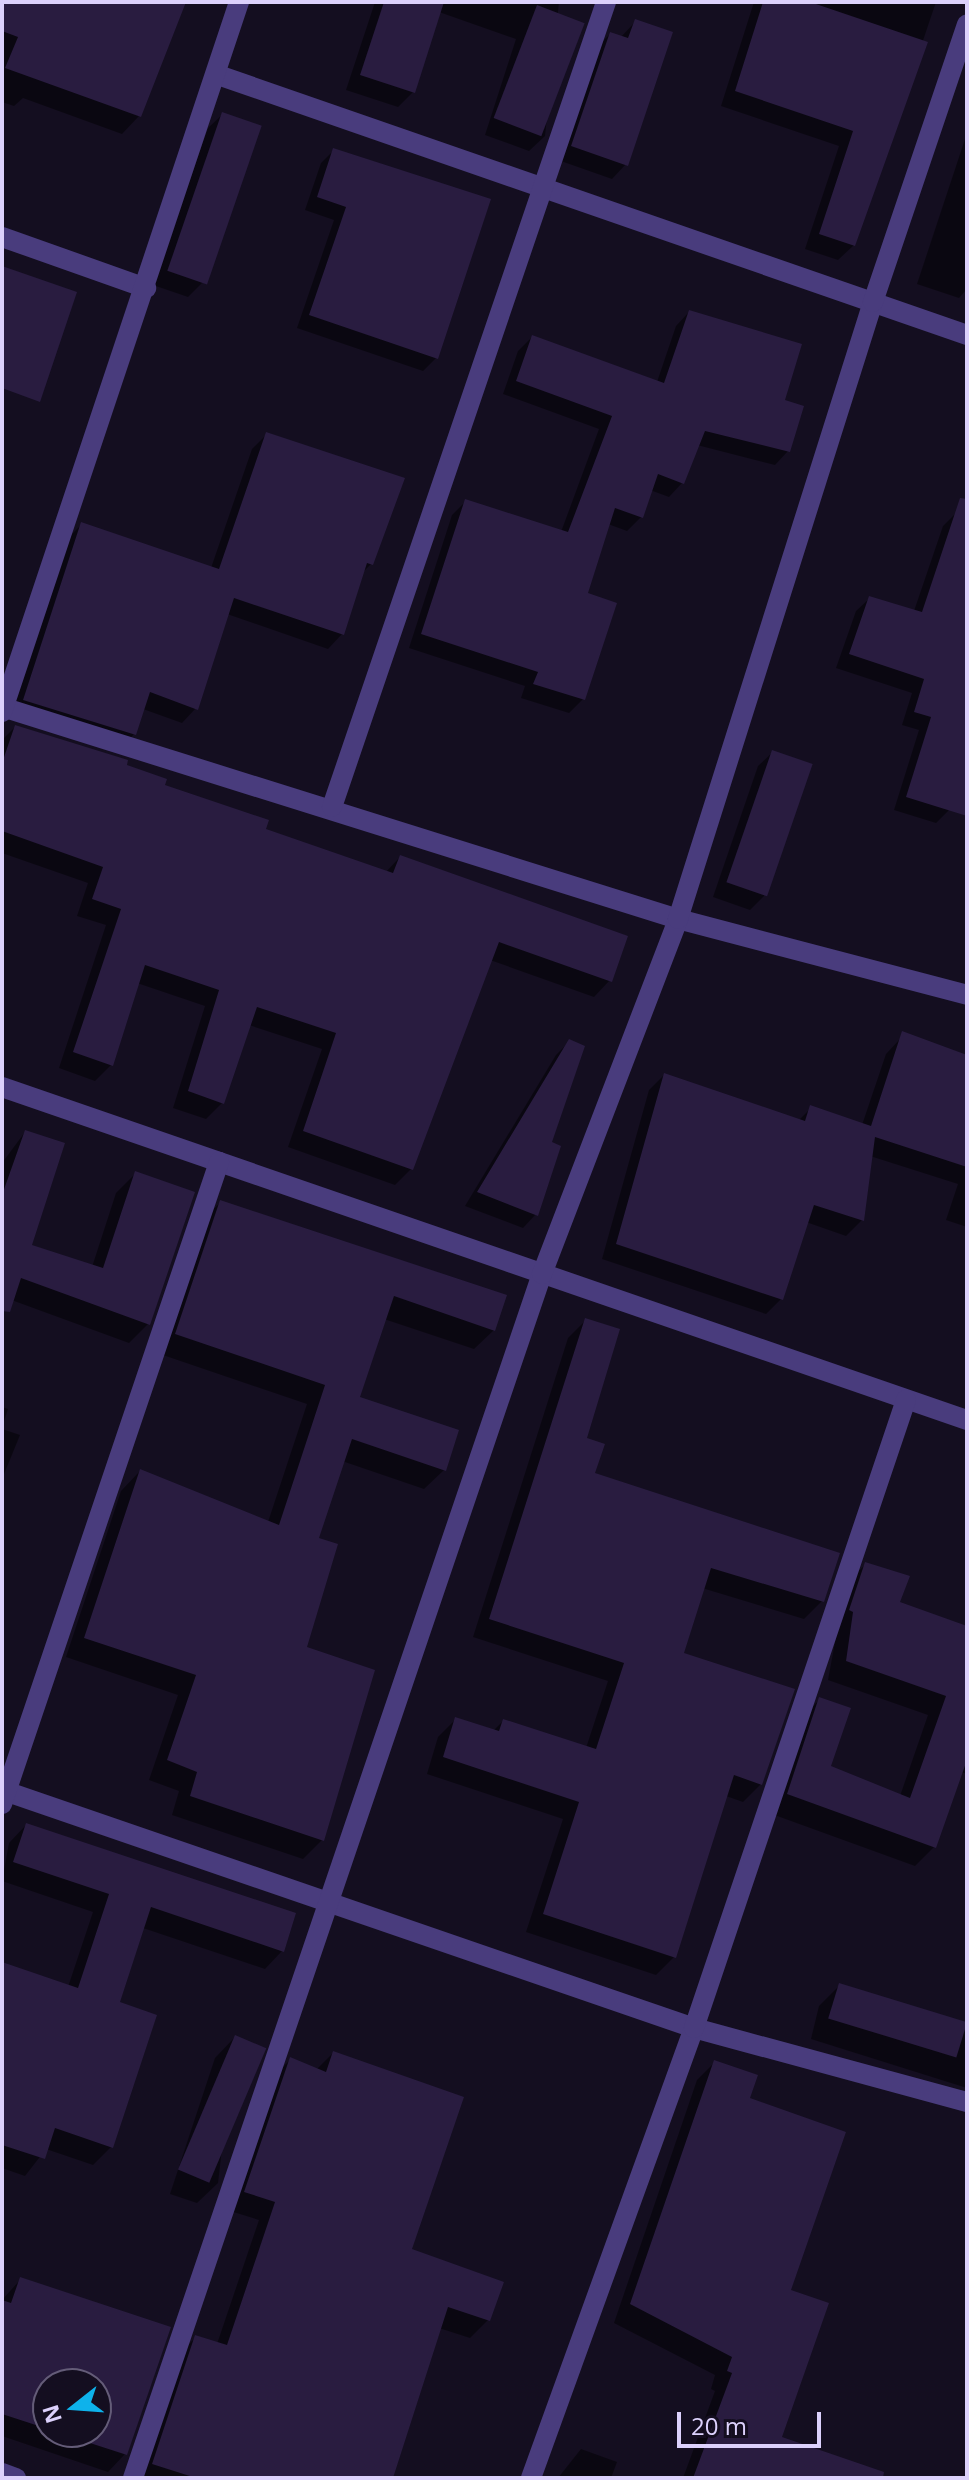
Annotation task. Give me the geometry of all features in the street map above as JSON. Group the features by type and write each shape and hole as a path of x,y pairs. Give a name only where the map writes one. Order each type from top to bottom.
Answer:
{"street":[{"path":"239,2 218,75 2,709 332,807 678,919 967,995"},
{"path":"332,807 606,2"},
{"path":"133,2478 542,1274 678,919 873,302 967,24"},
{"path":"218,75 967,335"},
{"path":"2,237 146,288"},
{"path":"2,1087 967,1420"},
{"path":"219,1162 3,1795 329,1902 694,2028 967,2102"},
{"path":"531,2478 694,2028 906,1400"},
{"path":"2,2473 16,2478"}],"building":[{"path":"2,2 186,2 141,117 5,68 18,37 2,31"},
{"path":"384,2 444,2 415,93 360,75"},
{"path":"763,2 810,2 928,42 855,246 819,234 853,131 735,91"},
{"path":"537,5 585,23 541,136 494,118"},
{"path":"635,19 673,32 628,166 571,146 610,32 628,38"},
{"path":"222,112 262,126 207,285 167,271"},
{"path":"333,148 491,199 438,359 309,315 346,207 317,197"},
{"path":"2,266 77,292 40,402 2,388"},
{"path":"689,310 802,344 785,400 804,406 790,452 705,431 684,484 658,474 643,518 615,508 588,593 617,603 585,700 533,684 538,672 421,634 465,499 568,532 612,416 516,381 532,335 664,383"},
{"path":"266,432 405,478 373,565 367,563 344,635 234,598 198,710 150,692 136,735 23,700 81,522 219,569"},
{"path":"960,498 967,499 967,816 906,797 931,717 914,712 924,679 849,654 869,596 922,612"},
{"path":"15,725 128,760 127,765 167,779 165,785 269,820 266,829 393,873 400,855 628,936 612,982 499,942 413,1170 303,1131 336,1033 257,1007 224,1104 188,1091 219,990 145,965 113,1066 73,1052 121,909 92,899 103,867 2,831 2,763"},
{"path":"772,750 813,764 767,896 726,882"},
{"path":"902,1031 967,1055 967,1167 875,1137 864,1221 814,1205 783,1300 616,1244 664,1073 805,1121 810,1105 871,1126"},
{"path":"569,1039 585,1046 552,1142 561,1146 538,1216 477,1192"},
{"path":"25,1130 65,1143 32,1245 103,1268 135,1171 195,1192 150,1325 21,1278 10,1312 2,1311 2,1195"},
{"path":"220,1200 507,1295 495,1331 394,1296 360,1397 459,1430 446,1471 352,1439 319,1538 338,1544 307,1647 375,1670 324,1841 190,1796 197,1772 167,1760 196,1675 84,1638 140,1469 279,1525 325,1385 175,1334"},
{"path":"585,1318 620,1329 587,1438 605,1444 595,1473 840,1553 824,1602 711,1568 684,1653 795,1689 762,1785 734,1775 676,1958 543,1914 579,1802 443,1757 455,1717 499,1731 503,1719 596,1749 624,1663 489,1619"},
{"path":"865,1562 910,1576 900,1602 967,1626 967,1760 936,1848 787,1794 819,1697 851,1708 831,1766 910,1798 946,1696 846,1661 853,1612 849,1610"},
{"path":"26,1823 296,1913 284,1952 151,1907 120,2002 157,2015 113,2148 55,2128 45,2159 2,2145 2,1962 78,1988 109,1894 13,1862"},
{"path":"839,1983 967,2022 956,2058 828,2018"},
{"path":"235,2035 266,2048 209,2183 178,2169"},
{"path":"333,2051 464,2097 412,2249 504,2282 490,2321 448,2307 393,2478 196,2478 152,2464 195,2335 227,2345 275,2202 244,2192 290,2057 326,2072"},
{"path":"714,2060 758,2075 750,2098 846,2132 791,2290 829,2303 782,2437 884,2472 883,2478 693,2478 732,2373 727,2371 732,2357 630,2304"},
{"path":"20,2277 171,2327 127,2455 105,2448 112,2448 112,2368 32,2368 32,2424 2,2414 2,2300 11,2303"}]}
